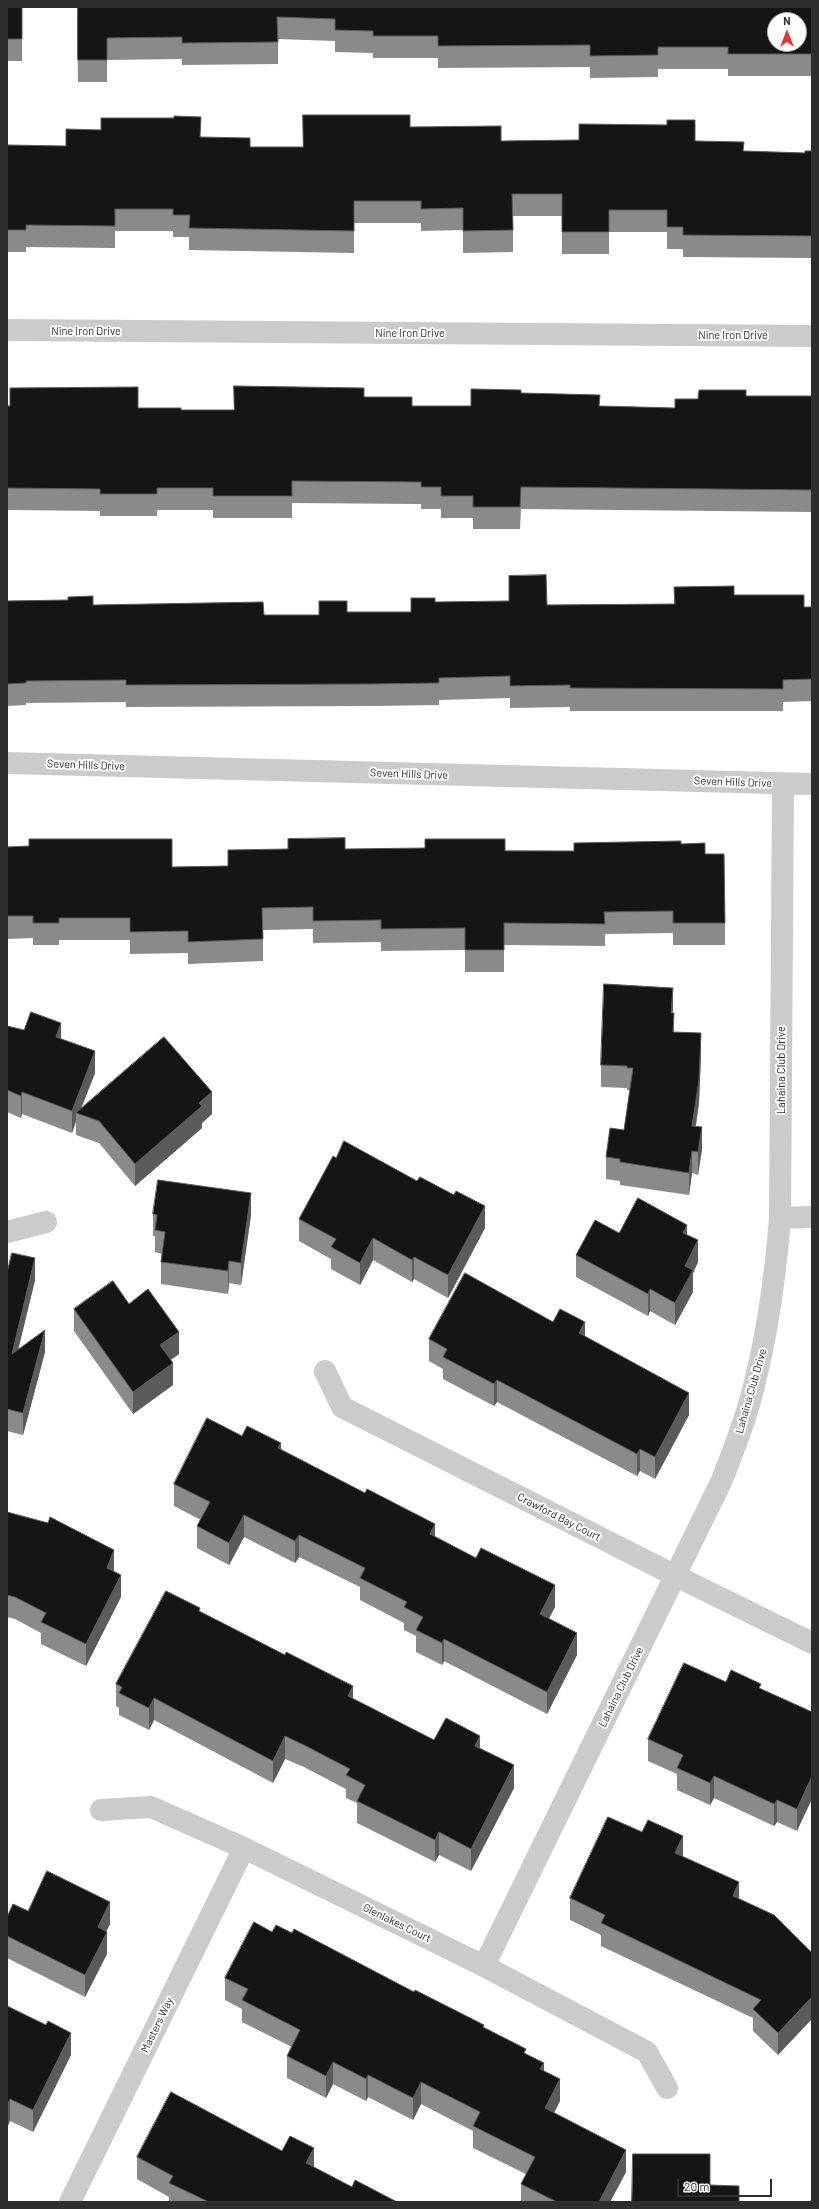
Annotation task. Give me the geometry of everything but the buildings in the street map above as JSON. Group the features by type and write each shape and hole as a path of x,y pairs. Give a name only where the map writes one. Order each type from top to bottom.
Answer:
{"street":[{"name":"Nine Iron Drive","path":"7,330 812,336"},
{"name":"Seven Hills Drive","path":"7,763 812,784"},
{"name":"Lahaina Club Drive","path":"484,1966 722,1480 748,1409 766,1336 776,1264 780,1218 783,784"},
{"path":"780,1218 812,1218"},
{"path":"7,1232 46,1222"},
{"name":"Crawford Bay Court","path":"325,1372 342,1407 812,1643"},
{"name":"Glenlakes Court","path":"101,1810 151,1807 244,1848 484,1966 647,2052 667,2088"},
{"name":"Masters Way","path":"70,2202 244,1848"}]}
